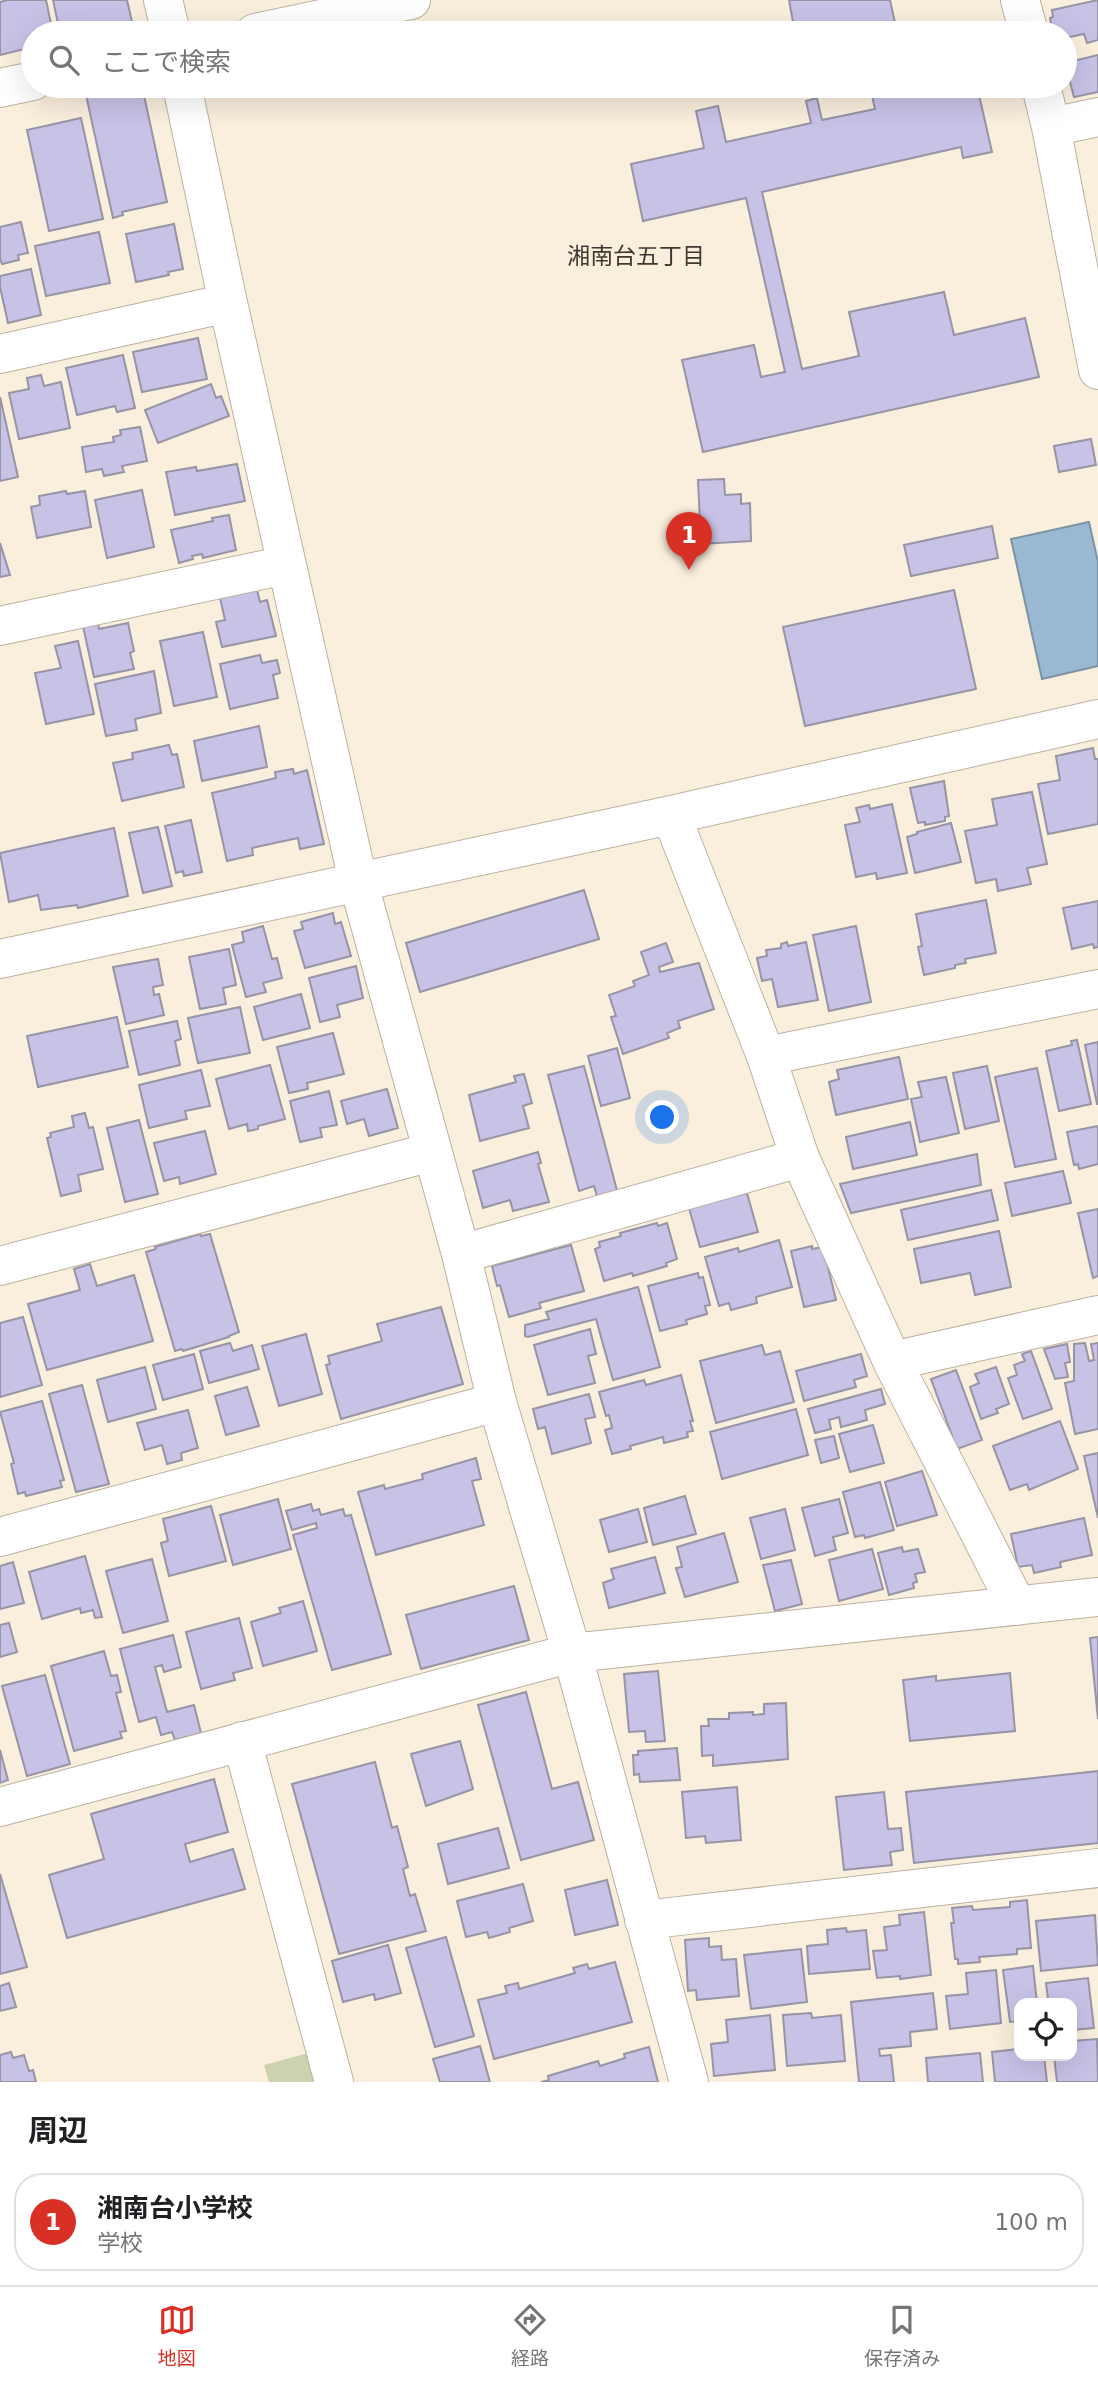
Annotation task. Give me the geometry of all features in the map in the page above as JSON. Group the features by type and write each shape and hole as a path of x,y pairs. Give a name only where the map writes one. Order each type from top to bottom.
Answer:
{"street":[{"path":"163,0 168,21"},
{"path":"312,21 411,0"},
{"path":"1020,0 1025,21"},
{"path":"0,88 21,84"},
{"path":"185,98 358,881 461,1254 498,1402 572,1653 689,2082"},
{"path":"1044,98 1098,370"},
{"path":"1051,127 1098,117"},
{"path":"0,354 228,303"},
{"path":"0,626 286,565"},
{"path":"0,959 671,815 1098,719"},
{"path":"671,815 766,1056 800,1158 892,1362 1017,1606"},
{"path":"766,1056 1098,989"},
{"path":"0,1266 432,1152"},
{"path":"461,1254 800,1158"},
{"path":"892,1362 1098,1315"},
{"path":"0,1537 498,1402"},
{"path":"0,1807 572,1653 1098,1597"},
{"path":"242,1741 334,2082"},
{"path":"644,1920 1098,1868"}],"green space":[{"path":"323,2049 332,2082 269,2082 264,2065"}],"water":[{"path":"1089,522 1098,562 1098,666 1042,679 1011,539"}],"building":[{"path":"46,0 50,21 21,21 21,50 0,55 0,2"},
{"path":"53,0 127,0 132,21 57,21"},
{"path":"789,0 890,0 895,21 793,21"},
{"path":"1098,0 1098,40 1087,43 1084,34 1077,35 1077,21 1051,21 1052,10"},
{"path":"1098,55 1098,92 1077,96 1077,60"},
{"path":"87,98 145,98 167,202 122,212 123,215 113,218"},
{"path":"817,98 822,120 875,109 873,98 980,98 992,152 963,158 961,147 762,192 802,369 859,356 849,312 944,292 954,335 1025,318 1039,377 703,452 682,360 754,345 761,377 785,372 746,198 643,221 631,164 704,148 696,111 718,106 726,142 811,123 806,101"},
{"path":"81,118 103,219 49,231 27,130"},
{"path":"21,222 28,253 18,255 19,260 2,264 0,227"},
{"path":"174,224 183,269 136,282 126,234"},
{"path":"99,232 110,283 46,296 35,246"},
{"path":"31,269 41,315 8,323 0,276"},
{"path":"198,338 207,379 142,392 133,352"},
{"path":"123,355 135,408 117,412 115,406 77,415 66,368"},
{"path":"41,375 44,386 61,382 70,428 19,439 9,393 29,389 27,378"},
{"path":"211,384 216,398 221,396 229,416 158,443 145,410"},
{"path":"0,397 18,477 0,481"},
{"path":"140,427 147,461 122,466 124,472 104,476 102,469 86,472 82,447 114,442 113,437 121,435 120,430"},
{"path":"1091,439 1096,465 1059,472 1054,446"},
{"path":"237,464 245,501 175,515 166,472 196,467 197,471"},
{"path":"724,479 725,495 741,494 741,504 750,503 751,541 701,544 698,480"},
{"path":"142,490 154,547 107,558 95,500"},
{"path":"66,491 67,494 85,491 91,527 37,538 31,507 40,505 39,496"},
{"path":"229,515 236,550 203,558 202,554 192,556 193,559 179,563 171,530"},
{"path":"992,526 998,558 911,576 904,545"},
{"path":"0,543 10,575 0,577"},
{"path":"257,590 260,602 267,600 276,636 222,647 216,622 225,620 220,598"},
{"path":"954,590 976,689 805,726 783,627"},
{"path":"98,623 99,629 128,623 134,651 130,653 134,669 94,677 83,626"},
{"path":"203,632 217,697 174,706 160,641"},
{"path":"78,641 94,714 46,724 35,673 61,668 55,646"},
{"path":"260,655 262,663 277,660 280,673 273,675 278,698 230,709 220,664"},
{"path":"154,671 161,713 135,719 137,730 106,736 95,684"},
{"path":"259,726 267,767 202,781 194,741"},
{"path":"169,745 172,755 177,754 184,787 122,801 113,763 133,759 132,753"},
{"path":"1093,748 1095,759 1098,759 1098,824 1048,834 1038,784 1060,780 1056,756"},
{"path":"293,769 294,774 307,770 324,844 300,849 298,838 252,848 253,855 227,861 212,793 276,778 275,772"},
{"path":"944,781 949,816 945,817 945,821 925,825 925,822 918,823 910,788"},
{"path":"1032,792 1047,864 1027,868 1031,884 998,891 996,879 976,883 965,831 997,825 992,799"},
{"path":"892,804 907,873 877,879 876,873 856,877 845,825 860,822 856,808 869,805 870,809"},
{"path":"191,820 202,872 184,876 183,871 176,873 165,826"},
{"path":"951,823 961,862 915,873 907,837"},
{"path":"158,827 172,886 143,893 129,833"},
{"path":"114,828 128,896 78,908 77,905 41,910 38,895 9,902 0,853"},
{"path":"584,890 599,939 420,992 406,943"},
{"path":"986,900 996,953 965,959 966,963 955,965 955,968 924,975 918,947 922,946 916,914"},
{"path":"1098,901 1098,947 1094,948 1093,944 1072,949 1063,908"},
{"path":"333,913 335,924 341,922 351,956 305,968 294,931 303,929 301,922"},
{"path":"263,926 272,959 277,958 282,978 263,983 266,992 246,997 232,945 244,942 242,932"},
{"path":"856,926 871,1002 829,1011 813,935"},
{"path":"787,942 788,946 806,942 818,1000 778,1007 772,979 762,981 757,958 767,956 766,950 781,948 781,944"},
{"path":"666,943 673,962 659,967 660,972 699,963 714,1009 678,1021 680,1028 667,1033 669,1038 623,1054 611,1017 616,1016 609,995 635,986 633,981 649,975 641,952"},
{"path":"229,949 236,985 223,988 226,1004 200,1009 189,957"},
{"path":"158,959 163,985 153,987 154,995 159,994 164,1015 126,1024 113,967"},
{"path":"356,966 363,998 337,1005 340,1017 320,1022 309,978"},
{"path":"301,994 310,1028 263,1040 254,1007"},
{"path":"240,1007 250,1053 198,1063 188,1018"},
{"path":"117,1017 128,1067 38,1087 27,1036"},
{"path":"177,1021 181,1039 175,1041 180,1065 139,1075 129,1031"},
{"path":"333,1033 344,1074 307,1083 308,1089 289,1093 277,1047"},
{"path":"1077,1040 1091,1104 1059,1111 1046,1051 1072,1045 1071,1041"},
{"path":"1098,1042 1098,1104 1097,1104 1085,1045"},
{"path":"617,1048 630,1098 601,1106 588,1056"},
{"path":"899,1057 908,1099 836,1115 829,1082 839,1079 837,1070"},
{"path":"270,1065 285,1119 248,1131 247,1124 229,1129 216,1079"},
{"path":"584,1066 618,1194 598,1200 594,1186 579,1191 548,1075"},
{"path":"987,1066 999,1121 965,1129 953,1073"},
{"path":"1037,1068 1056,1159 1015,1167 995,1077"},
{"path":"201,1070 210,1106 185,1111 187,1119 149,1128 139,1085"},
{"path":"524,1074 532,1103 523,1106 529,1128 480,1141 469,1095 516,1082 514,1076"},
{"path":"946,1077 959,1133 920,1142 911,1099 922,1097 918,1082"},
{"path":"387,1089 398,1128 369,1136 364,1119 347,1124 341,1101"},
{"path":"329,1091 337,1125 320,1128 322,1137 300,1142 290,1101"},
{"path":"85,1113 89,1128 93,1127 103,1169 78,1175 81,1191 61,1196 47,1138 51,1137 50,1133 74,1127 72,1116"},
{"path":"139,1120 158,1194 125,1202 107,1128"},
{"path":"910,1122 917,1155 853,1169 846,1137"},
{"path":"1098,1126 1098,1164 1079,1169 1078,1164 1074,1165 1067,1132"},
{"path":"205,1131 216,1174 180,1184 179,1177 164,1181 154,1143"},
{"path":"538,1152 541,1163 538,1164 549,1202 513,1211 510,1200 483,1208 473,1171"},
{"path":"977,1154 981,1185 851,1213 840,1184"},
{"path":"1063,1171 1071,1203 1012,1216 1005,1183"},
{"path":"991,1190 998,1220 908,1240 901,1210"},
{"path":"747,1193 758,1232 700,1247 689,1208"},
{"path":"1098,1209 1098,1276 1093,1278 1078,1213"},
{"path":"657,1223 658,1226 667,1223 677,1259 666,1263 667,1266 604,1281 595,1249 600,1247 599,1242"},
{"path":"999,1231 1011,1287 975,1295 970,1273 921,1283 914,1249"},
{"path":"200,1234 210,1234 239,1332 183,1351 175,1351 146,1252"},
{"path":"779,1240 792,1287 756,1297 757,1303 731,1310 729,1303 719,1306 705,1257 738,1248 739,1252"},
{"path":"571,1245 584,1291 539,1303 541,1308 509,1317 492,1266"},
{"path":"812,1246 812,1249 823,1247 836,1300 804,1307 791,1251"},
{"path":"90,1264 97,1286 134,1275 153,1341 47,1370 28,1304 80,1290 74,1269"},
{"path":"698,1273 699,1278 703,1277 710,1305 705,1306 707,1314 686,1320 687,1324 660,1331 648,1286"},
{"path":"638,1287 660,1367 613,1380 596,1319 525,1336 525,1325 549,1319 546,1312"},
{"path":"441,1307 463,1384 341,1419 326,1365 330,1364 328,1356 382,1341 377,1324"},
{"path":"23,1317 42,1385 0,1397 0,1323"},
{"path":"590,1329 596,1354 588,1356 595,1383 548,1395 534,1345"},
{"path":"306,1334 322,1394 279,1406 262,1346"},
{"path":"230,1343 233,1351 252,1345 259,1369 209,1383 200,1351"},
{"path":"1085,1343 1089,1361 1094,1360 1091,1344 1098,1343 1098,1429 1075,1434 1065,1383 1074,1381 1074,1344"},
{"path":"1067,1344 1070,1362 1065,1363 1068,1377 1055,1379 1044,1349"},
{"path":"762,1345 765,1355 780,1351 794,1402 716,1423 700,1361"},
{"path":"1031,1351 1052,1409 1023,1419 1008,1378 1017,1375 1014,1365 1025,1361 1022,1354"},
{"path":"194,1354 203,1389 163,1400 153,1365"},
{"path":"861,1354 867,1376 854,1380 856,1387 804,1401 796,1371"},
{"path":"145,1367 156,1409 108,1422 97,1380"},
{"path":"996,1367 1009,1404 996,1409 998,1413 981,1419 970,1387 979,1383 975,1374"},
{"path":"956,1370 982,1440 957,1449 931,1379"},
{"path":"681,1375 693,1421 690,1421 693,1431 687,1432 688,1437 664,1443 663,1437 612,1454 605,1430 612,1428 599,1392 644,1380 646,1385"},
{"path":"82,1385 109,1484 76,1492 49,1394"},
{"path":"247,1387 259,1426 226,1435 215,1396"},
{"path":"881,1389 885,1404 865,1410 867,1420 841,1427 839,1417 829,1420 831,1429 815,1433 808,1409"},
{"path":"589,1394 595,1417 585,1419 591,1443 552,1454 545,1427 538,1429 533,1409"},
{"path":"42,1401 64,1480 60,1481 62,1487 26,1496 25,1492 18,1494 11,1464 14,1463 0,1412"},
{"path":"796,1409 808,1455 722,1479 710,1432"},
{"path":"188,1410 198,1448 181,1453 182,1460 167,1464 162,1445 145,1450 137,1423"},
{"path":"1060,1421 1078,1469 1029,1490 1027,1484 1010,1490 993,1446"},
{"path":"873,1425 884,1463 850,1472 839,1434"},
{"path":"834,1436 839,1458 821,1463 815,1440"},
{"path":"1098,1453 1098,1518 1084,1456"},
{"path":"476,1458 481,1479 472,1481 484,1525 376,1555 358,1492 384,1485 385,1489 423,1479 422,1474"},
{"path":"922,1471 937,1515 897,1526 885,1482"},
{"path":"880,1482 894,1530 865,1538 864,1535 855,1537 843,1492"},
{"path":"685,1496 696,1534 653,1545 644,1508"},
{"path":"278,1499 291,1549 233,1565 220,1515"},
{"path":"839,1499 848,1533 833,1537 836,1550 815,1556 802,1508"},
{"path":"311,1504 313,1511 319,1509 321,1515 343,1509 345,1516 351,1515 391,1654 332,1670 293,1535 317,1528 316,1523 292,1530 286,1511"},
{"path":"211,1506 226,1561 169,1576 161,1543 168,1541 163,1519"},
{"path":"638,1509 647,1542 609,1552 600,1520"},
{"path":"785,1509 795,1550 761,1559 750,1518"},
{"path":"1084,1518 1092,1555 1060,1562 1061,1567 1034,1573 1032,1565 1018,1567 1011,1534"},
{"path":"724,1533 738,1582 685,1597 676,1568 682,1567 677,1547"},
{"path":"902,1547 903,1552 918,1549 925,1572 915,1574 917,1582 913,1583 914,1588 889,1595 878,1553"},
{"path":"872,1549 883,1589 839,1601 829,1560"},
{"path":"85,1556 102,1617 95,1618 93,1610 81,1613 80,1608 42,1619 29,1572"},
{"path":"655,1557 665,1593 609,1608 603,1583 614,1579 611,1569"},
{"path":"152,1559 168,1621 123,1633 106,1571"},
{"path":"791,1560 802,1604 775,1611 763,1565"},
{"path":"13,1562 24,1603 0,1609 0,1566"},
{"path":"514,1586 529,1640 421,1669 406,1615"},
{"path":"303,1601 317,1651 263,1666 251,1622 281,1613 279,1608"},
{"path":"239,1618 252,1668 233,1673 235,1680 201,1689 186,1632"},
{"path":"9,1623 17,1652 0,1657 0,1625"},
{"path":"173,1635 181,1667 164,1672 162,1665 155,1667 167,1712 194,1705 201,1733 175,1740 172,1732 161,1735 156,1717 139,1722 120,1649"},
{"path":"1098,1637 1098,1719 1090,1638"},
{"path":"104,1651 111,1676 117,1675 121,1692 116,1693 126,1731 120,1732 122,1738 74,1751 51,1666"},
{"path":"658,1671 665,1741 646,1742 645,1731 629,1732 624,1674"},
{"path":"1010,1673 1015,1731 910,1741 903,1680 936,1676 936,1681"},
{"path":"45,1675 70,1764 27,1776 2,1686"},
{"path":"526,1692 552,1789 578,1782 594,1840 521,1860 478,1705"},
{"path":"786,1703 788,1759 713,1766 713,1755 702,1756 701,1726 709,1726 708,1719 729,1719 729,1713 764,1714 764,1704"},
{"path":"460,1741 473,1789 426,1806 411,1754"},
{"path":"677,1748 680,1780 640,1782 639,1774 634,1775 633,1755 638,1755 638,1751"},
{"path":"0,1750 8,1780 0,1783"},
{"path":"375,1762 392,1828 397,1826 408,1867 403,1869 410,1896 415,1894 426,1931 339,1954 292,1784"},
{"path":"1098,1771 1098,1843 914,1863 906,1792"},
{"path":"214,1779 228,1832 185,1844 190,1862 233,1849 245,1889 67,1938 49,1875 104,1859 91,1814"},
{"path":"737,1787 741,1840 706,1843 705,1836 686,1838 682,1792"},
{"path":"884,1792 888,1829 901,1828 903,1850 890,1852 892,1865 844,1870 836,1797"},
{"path":"498,1828 509,1868 448,1884 438,1844"},
{"path":"0,1874 27,1967 0,1974"},
{"path":"607,1880 618,1925 575,1935 565,1890"},
{"path":"523,1884 533,1921 509,1928 510,1932 489,1938 487,1932 466,1937 457,1901"},
{"path":"1027,1900 1031,1948 1017,1949 1017,1954 979,1957 980,1962 958,1964 958,1959 955,1959 951,1923 954,1923 952,1908 972,1906 973,1910 1010,1907 1010,1902"},
{"path":"924,1912 931,1975 900,1979 900,1976 877,1978 873,1951 887,1950 884,1927 900,1925 899,1915"},
{"path":"1095,1915 1098,1965 1041,1971 1036,1921"},
{"path":"846,1928 847,1932 866,1930 870,1969 809,1974 807,1946 828,1944 827,1930"},
{"path":"446,1937 474,2036 435,2047 406,1948"},
{"path":"709,1938 709,1947 721,1946 722,1960 736,1959 739,1996 697,2000 696,1990 688,1991 685,1940"},
{"path":"388,1945 401,1993 375,2000 374,1994 343,2002 332,1961"},
{"path":"801,1949 807,2002 751,2009 744,1955"},
{"path":"615,1962 632,2022 494,2059 478,2000 507,1993 505,1986 518,1983 519,1989 575,1973 573,1968 587,1964 589,1969"},
{"path":"1033,1966 1036,1998 1014,1998 1014,2022 1010,2022 1003,1970"},
{"path":"996,1970 1001,2023 950,2029 946,1996 968,1994 966,1973"},
{"path":"1088,1978 1094,2028 1077,2030 1077,1998 1048,1998 1046,1983"},
{"path":"9,1983 16,2007 0,2011 0,1986"},
{"path":"933,1993 937,2029 910,2032 911,2046 879,2049 880,2056 891,2055 894,2082 859,2082 851,2002"},
{"path":"811,2013 812,2018 841,2015 845,2061 787,2066 783,2015"},
{"path":"770,2015 775,2070 714,2076 711,2044 728,2042 726,2020"},
{"path":"1097,2039 1098,2082 1057,2082 1055,2061 1077,2061 1077,2041"},
{"path":"480,2046 490,2082 440,2082 433,2059"},
{"path":"649,2047 658,2082 541,2082 549,2080 548,2076 598,2061 600,2066 625,2058 624,2054"},
{"path":"1014,2050 1014,2061 1045,2061 1047,2082 995,2082 992,2052"},
{"path":"11,2052 13,2058 24,2055 29,2071 33,2070 36,2082 0,2082 0,2055"},
{"path":"980,2053 983,2082 928,2082 926,2058"}],"place":[{"name":"湘南台小学校","path":"689,570"}],"district":[{"name":"湘南台五丁目","path":"636,256"}]}
